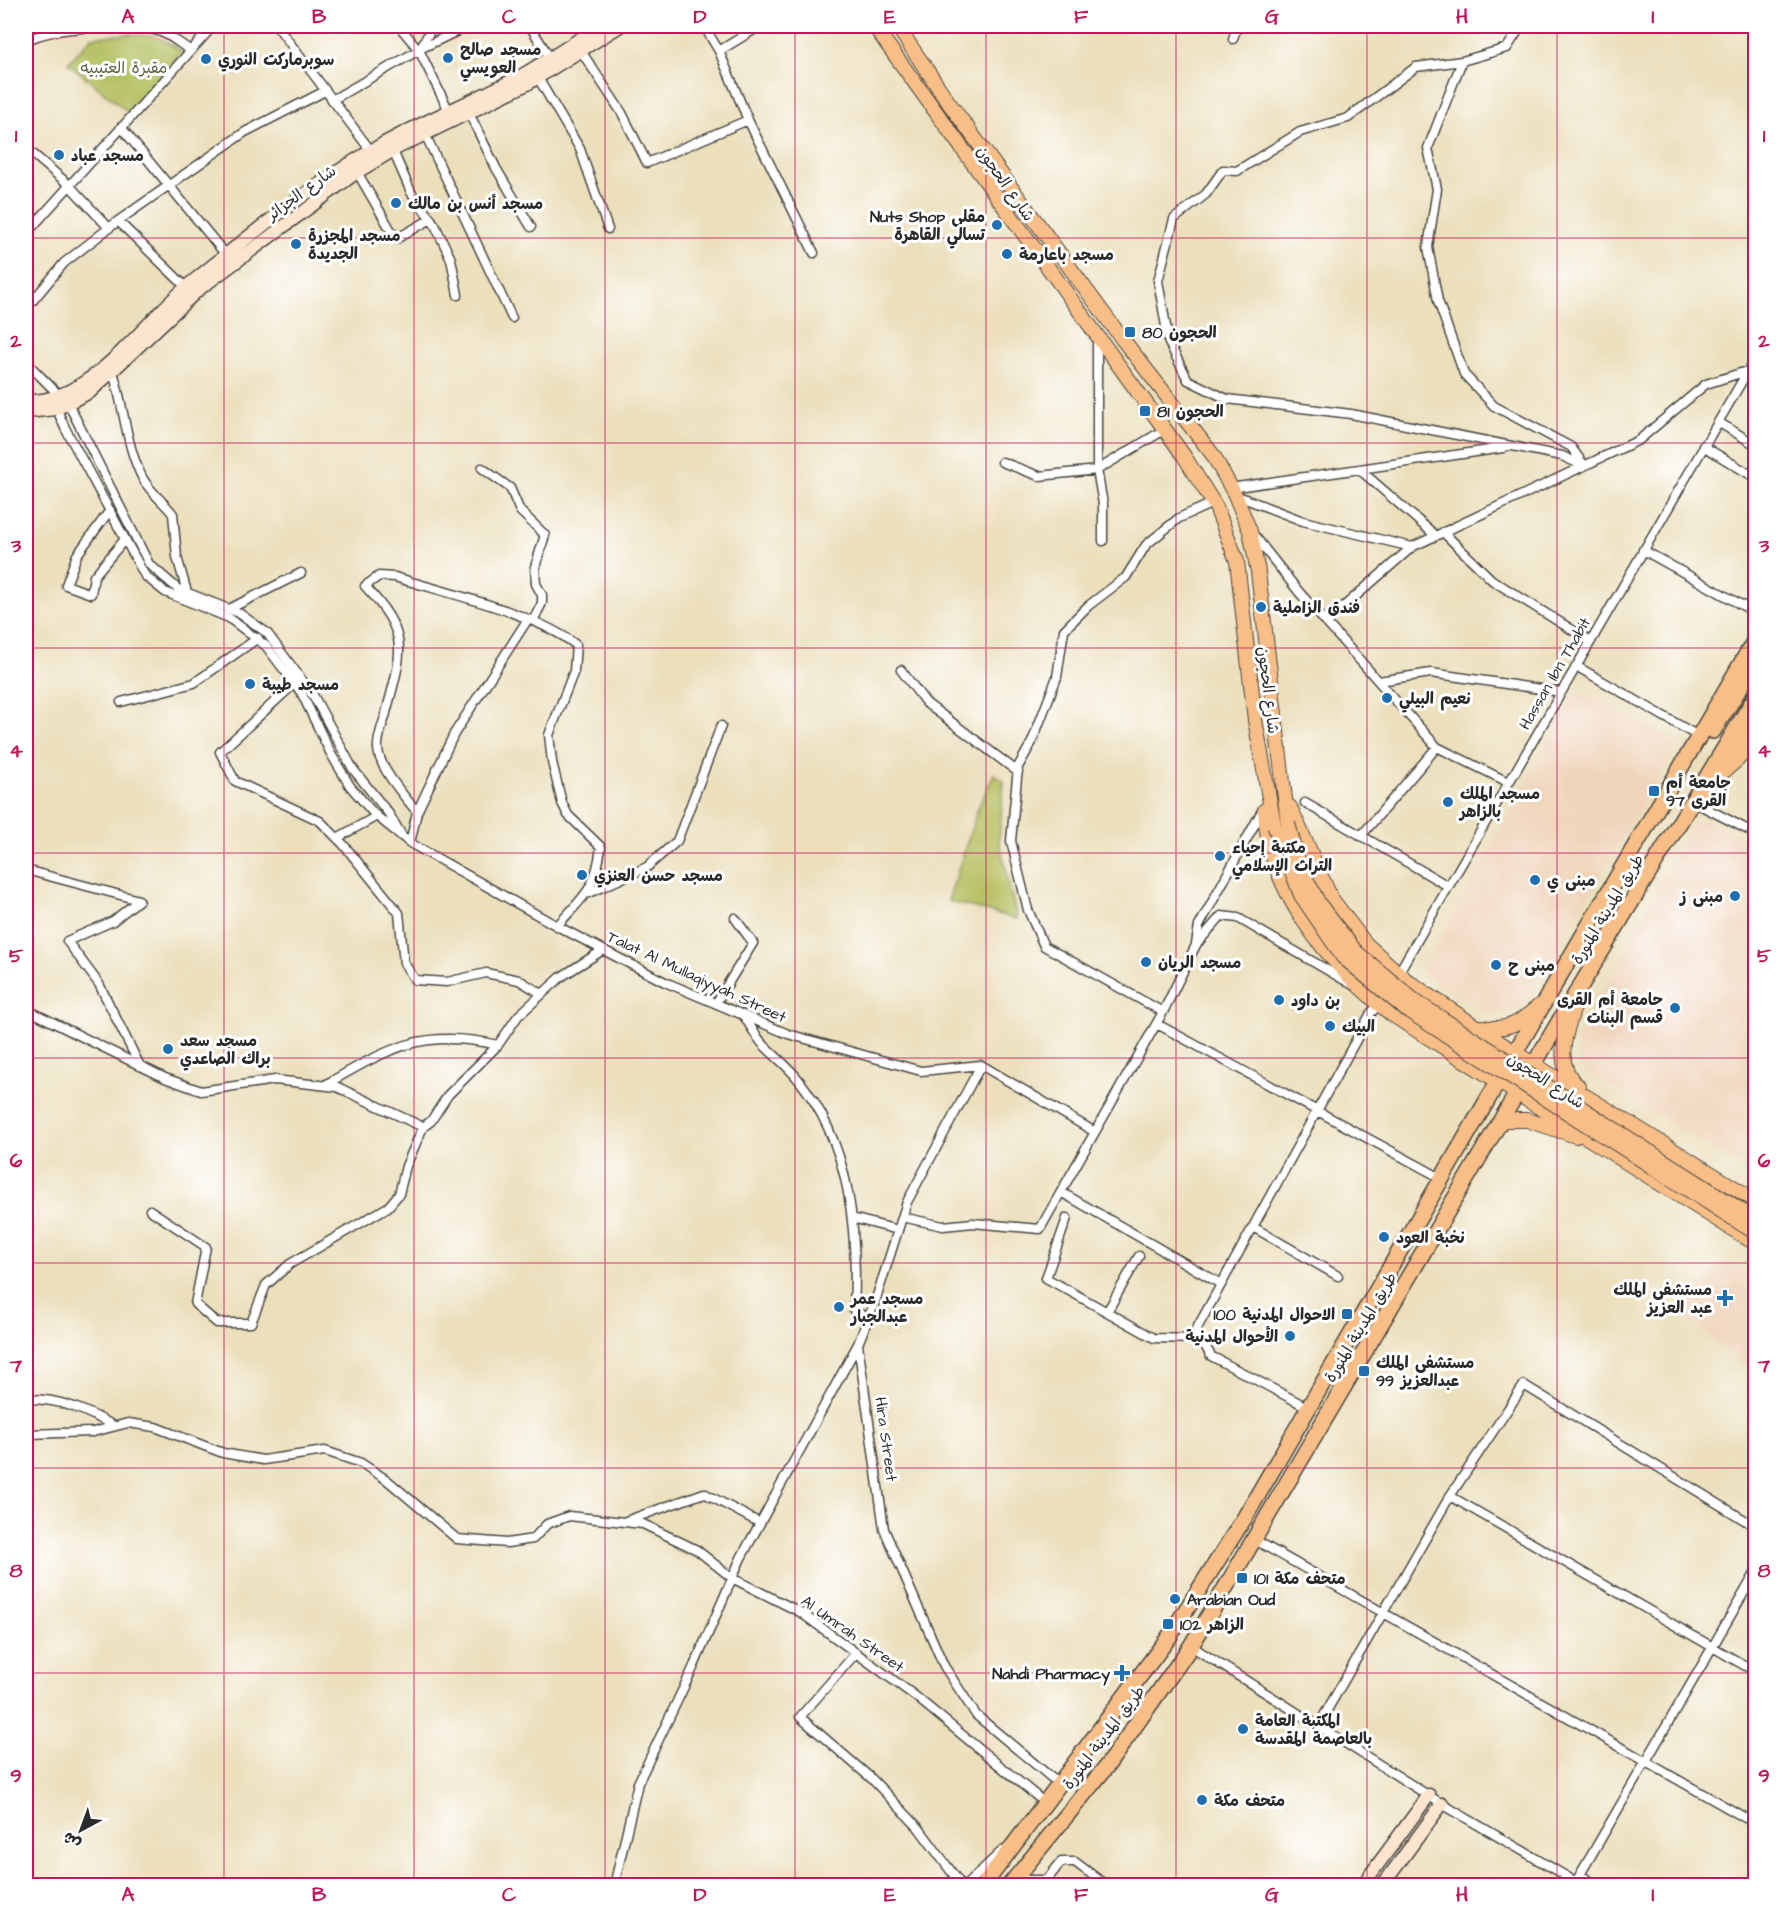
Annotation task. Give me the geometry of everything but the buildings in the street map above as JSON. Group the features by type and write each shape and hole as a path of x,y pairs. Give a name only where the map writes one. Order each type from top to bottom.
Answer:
{"highway":[{"name":"طريق المدينة المنورة","path":"983,1886 1169,1637 1245,1517 1497,1080 1548,999 1755,638"},
{"name":"طريق المدينة المنورة","path":"1677,772 1700,752 1755,662"},
{"path":"1711,768 1714,748 1755,688"},
{"path":"1711,768 1755,696"},
{"path":"1711,768 1728,756 1755,722"},
{"name":"طريق المدينة المنورة","path":"1011,1883 1106,1767 1191,1646 1579,990 1697,797 1711,768"}],"main road":[{"name":"شارع الحجون","path":"874,26 1164,429 1213,503 1237,561 1255,720 1264,766 1301,895 1343,957 1404,1008 1755,1233"},
{"name":"شارع الحجون","path":"897,26 949,104 1123,340 1212,455 1233,491 1250,531 1258,572 1284,795 1281,824 1319,903 1356,952 1416,1002 1755,1220"},
{"path":"1697,797 1736,761 1755,739"},
{"path":"1264,766 1266,832 1274,866 1311,932 1356,986 1380,1005 1755,1244"},
{"path":"1284,795 1331,898 1365,943 1398,973 1514,1052 1755,1201"},
{"path":"1579,990 1562,1055 1569,1078 1600,1104"},
{"path":"1476,1027 1501,1030 1526,1017 1548,999"},
{"path":"1503,1120 1527,1120 1594,1141"}],"street":[{"path":"39,26 48,33"},
{"path":"26,41 39,33 116,26 158,31 190,50"},
{"path":"26,234 68,184 213,26"},
{"path":"277,26 371,151"},
{"path":"399,26 419,50 449,111"},
{"path":"419,50 434,26"},
{"path":"332,100 419,50 468,26"},
{"path":"530,26 550,58"},
{"name":"شارع الجزائر","path":"26,401 60,401 84,384 186,287 327,180 371,151 550,58 600,26"},
{"name":"شارع الجزائر","path":"26,412 90,392 198,290 357,172 425,134 538,78 620,26"},
{"path":"704,26 719,51 748,120 814,253"},
{"path":"719,51 760,26"},
{"path":"1233,39 1237,26"},
{"path":"1521,26 1508,48 1462,61 1416,67 1348,118 1300,132 1237,171 1223,170 1206,194 1174,219 1158,281 1169,343 1188,380 1227,399 1351,414 1562,456 1584,466"},
{"path":"581,51 622,113 647,163 748,120"},
{"path":"1462,61 1428,148 1437,189 1428,247 1438,300 1464,374 1494,406 1571,447 1584,466"},
{"path":"538,78 580,149 608,229"},
{"path":"26,309 64,263 117,221 245,132 325,91"},
{"path":"469,113 496,168 531,227"},
{"path":"121,127 226,255"},
{"path":"425,134 512,318"},
{"path":"26,148 68,184 109,228"},
{"path":"393,151 411,192 431,219 451,259 458,295"},
{"path":"357,172 396,239 431,219"},
{"path":"117,221 186,287"},
{"path":"1097,338 1097,470 1103,504 1103,541"},
{"name":"Hassan Ibn Thabit","path":"1202,1339 1196,1330 1371,1013 1380,1005 1755,357"},
{"path":"26,362 60,401"},
{"path":"1326,622 1412,547 1639,440 1706,384 1747,371"},
{"path":"113,372 122,399 132,451 143,479 162,504 173,514 177,557 187,592"},
{"name":"Talat Al Mullaqiyyah Street","path":"60,401 110,510 141,570 157,587 229,618 258,638 295,683 340,770 377,816 406,840 557,926 665,982 788,1034 921,1071 981,1065"},
{"name":"Talat Al Mullaqiyyah Street","path":"60,401 145,558 159,576 187,592 229,609 259,625 288,659 319,705 353,769 389,814 406,840"},
{"path":"1718,422 1755,446"},
{"path":"1002,462 1039,476 1097,470 1164,429"},
{"path":"1233,491 1510,446"},
{"path":"1704,446 1755,478"},
{"path":"406,840 454,734 542,603 535,567 545,535 520,511 510,488 482,468"},
{"path":"1359,469 1440,534 1492,580 1590,641"},
{"path":"1233,491 1315,524 1412,547"},
{"path":"1163,1012 1044,946 1028,910 1011,841 1018,772 1057,677 1064,630 1088,606 1126,577 1146,545 1179,518 1213,503"},
{"path":"110,510 77,555 66,585 91,594 94,576 125,538"},
{"path":"1250,531 1326,622 1437,747 1508,782"},
{"path":"1643,550 1755,613"},
{"path":"229,609 301,573"},
{"path":"417,812 392,780 377,749 400,658 397,629 380,602 365,586 379,576 395,577 530,620 561,634 576,645 574,671 549,735 552,762 562,803 568,815 602,847 598,868 589,893"},
{"path":"122,702 194,683 258,638"},
{"path":"1576,666 1698,736"},
{"path":"901,670 926,703 1018,772"},
{"path":"1379,681 1431,672 1561,692"},
{"path":"295,683 220,752 235,782 320,821 337,838 399,913 404,963 415,980 447,982 486,973 519,980 542,994"},
{"path":"557,926 589,893 646,867 677,841 721,726"},
{"path":"1361,836 1437,747"},
{"path":"1697,797 1755,834"},
{"path":"1305,803 1448,886"},
{"path":"1196,945 1199,926 1265,806"},
{"path":"337,838 377,816"},
{"path":"26,870 139,900 113,921 67,941 99,984 140,1066"},
{"path":"902,1217 944,1226 973,1223 1040,1229 1157,1024 1196,945 1221,916 1239,918 1356,986"},
{"path":"716,1004 753,943 735,918"},
{"path":"150,1210 206,1247 195,1304 217,1323 251,1323 266,1285 290,1264 388,1207 399,1194 406,1166 423,1127 470,1071 498,1044 518,1016 561,977 603,950"},
{"path":"26,1010 140,1066 201,1091 275,1080 325,1085 337,1087 381,1105 423,1127"},
{"path":"744,1015 761,1042 798,1079 820,1115 839,1155 848,1186 852,1218 854,1311 868,1318"},
{"path":"1157,1024 1441,1178"},
{"path":"325,1085 370,1059 408,1042 433,1038 471,1039 498,1044"},
{"path":"981,1065 1095,1132"},
{"name":"Hira Street","path":"981,1065 907,1202 858,1344 884,1529 944,1666 976,1715 1059,1784"},
{"path":"1061,1192 1221,1284"},
{"path":"852,1218 898,1230"},
{"path":"1067,1218 1046,1278 1154,1338 1202,1339 1211,1356 1307,1407"},
{"path":"1253,1227 1338,1276"},
{"path":"1107,1311 1139,1256"},
{"path":"614,1886 638,1783 694,1666 732,1578 858,1344"},
{"path":"1318,1726 1450,1496 1524,1385 1755,1527"},
{"path":"26,1399 42,1398 85,1409 114,1426"},
{"name":"Al Umrah Street","path":"26,1434 93,1432 128,1423 155,1427 224,1453 263,1460 325,1451 361,1463 387,1480 457,1539 507,1543 533,1539 548,1524 569,1516 643,1524 697,1550 732,1578 800,1612 915,1696 1045,1803"},
{"path":"622,1522 704,1493 760,1523"},
{"path":"1450,1496 1755,1672"},
{"path":"1255,1540 1755,1824"},
{"path":"1577,1881 1755,1572"},
{"path":"1191,1646 1442,1804 1577,1881 1598,1886"},
{"path":"856,1653 800,1717 872,1779 918,1827 963,1886 1024,1831"},
{"path":"1362,1886 1429,1795"},
{"path":"1382,1886 1442,1804"},
{"path":"1011,1883 1044,1883 1061,1862 1075,1862 1107,1886"}],"shaded area":[{"name":"مبنى ي","path":"1584,692 1673,740 1676,748 1520,1010 1490,1014 1422,973 1572,696"},
{"name":"جامعة أم القرى قسم البنات","path":"1706,819 1755,846 1755,1175 1582,1069 1576,1039 1611,977 1690,824"},
{"name":"مستشفى الملك عبد العزيز","path":"1724,1257 1755,1280 1755,1372 1681,1315"}],"green space":[{"name":"مقبرة العتيبيه","path":"129,34 158,37 182,51 129,113 68,63 92,37"},
{"path":"994,774 1004,781 999,839 1017,919 948,901 978,808"}],"place":[{"name":"مسجد صالح العويسي","path":"448,58"},
{"name":"سوبرماركت النوري","path":"206,59"},
{"name":"مسجد عباد","path":"59,155"},
{"name":"مسجد أنس بن مالك","path":"396,203"},
{"name":"Nuts Shop مقلى تسالي القاهرة","path":"997,225"},
{"name":"مسجد المجزرة الجديدة","path":"296,244"},
{"name":"مسجد باعارمة","path":"1007,254"},
{"name":"الحجون 80","path":"1130,332"},
{"name":"الحجون 81","path":"1145,411"},
{"name":"فندق الزاملية","path":"1261,607"},
{"name":"مسجد طيبة","path":"250,684"},
{"name":"نعيم البيلي","path":"1387,698"},
{"name":"جامعة أم القرى 97","path":"1654,791"},
{"name":"مسجد الملك بالزاهر","path":"1448,802"},
{"name":"مكتبة إحياء التراث الإسلامي","path":"1220,856"},
{"name":"مسجد حسن العنزي","path":"582,875"},
{"name":"مبنى ي","path":"1535,880"},
{"name":"مبنى ز","path":"1735,896"},
{"name":"مسجد الريان","path":"1146,962"},
{"name":"مبنى ح","path":"1496,965"},
{"name":"بن داود","path":"1279,1000"},
{"name":"جامعة أم القرى قسم البنات","path":"1675,1008"},
{"name":"البيك","path":"1330,1026"},
{"name":"مسجد سعد براك الصاعدي","path":"168,1049"},
{"name":"نخبة العود","path":"1384,1237"},
{"name":"مستشفى الملك عبد العزيز","path":"1725,1298"},
{"name":"مسجد عمر عبدالجبار","path":"839,1307"},
{"name":"الاحوال المدنية 100","path":"1347,1314"},
{"name":"الأحوال المدنية","path":"1290,1336"},
{"name":"مستشفى الملك عبدالعزيز 99","path":"1364,1371"},
{"name":"متحف مكة 101","path":"1242,1578"},
{"name":"Arabian Oud","path":"1175,1599"},
{"name":"الزاهر 102","path":"1168,1624"},
{"name":"Nahdi Pharmacy","path":"1122,1673"},
{"name":"المكتبة العامة بالعاصمة المقدسة","path":"1243,1729"},
{"name":"متحف مكة","path":"1202,1800"}]}
